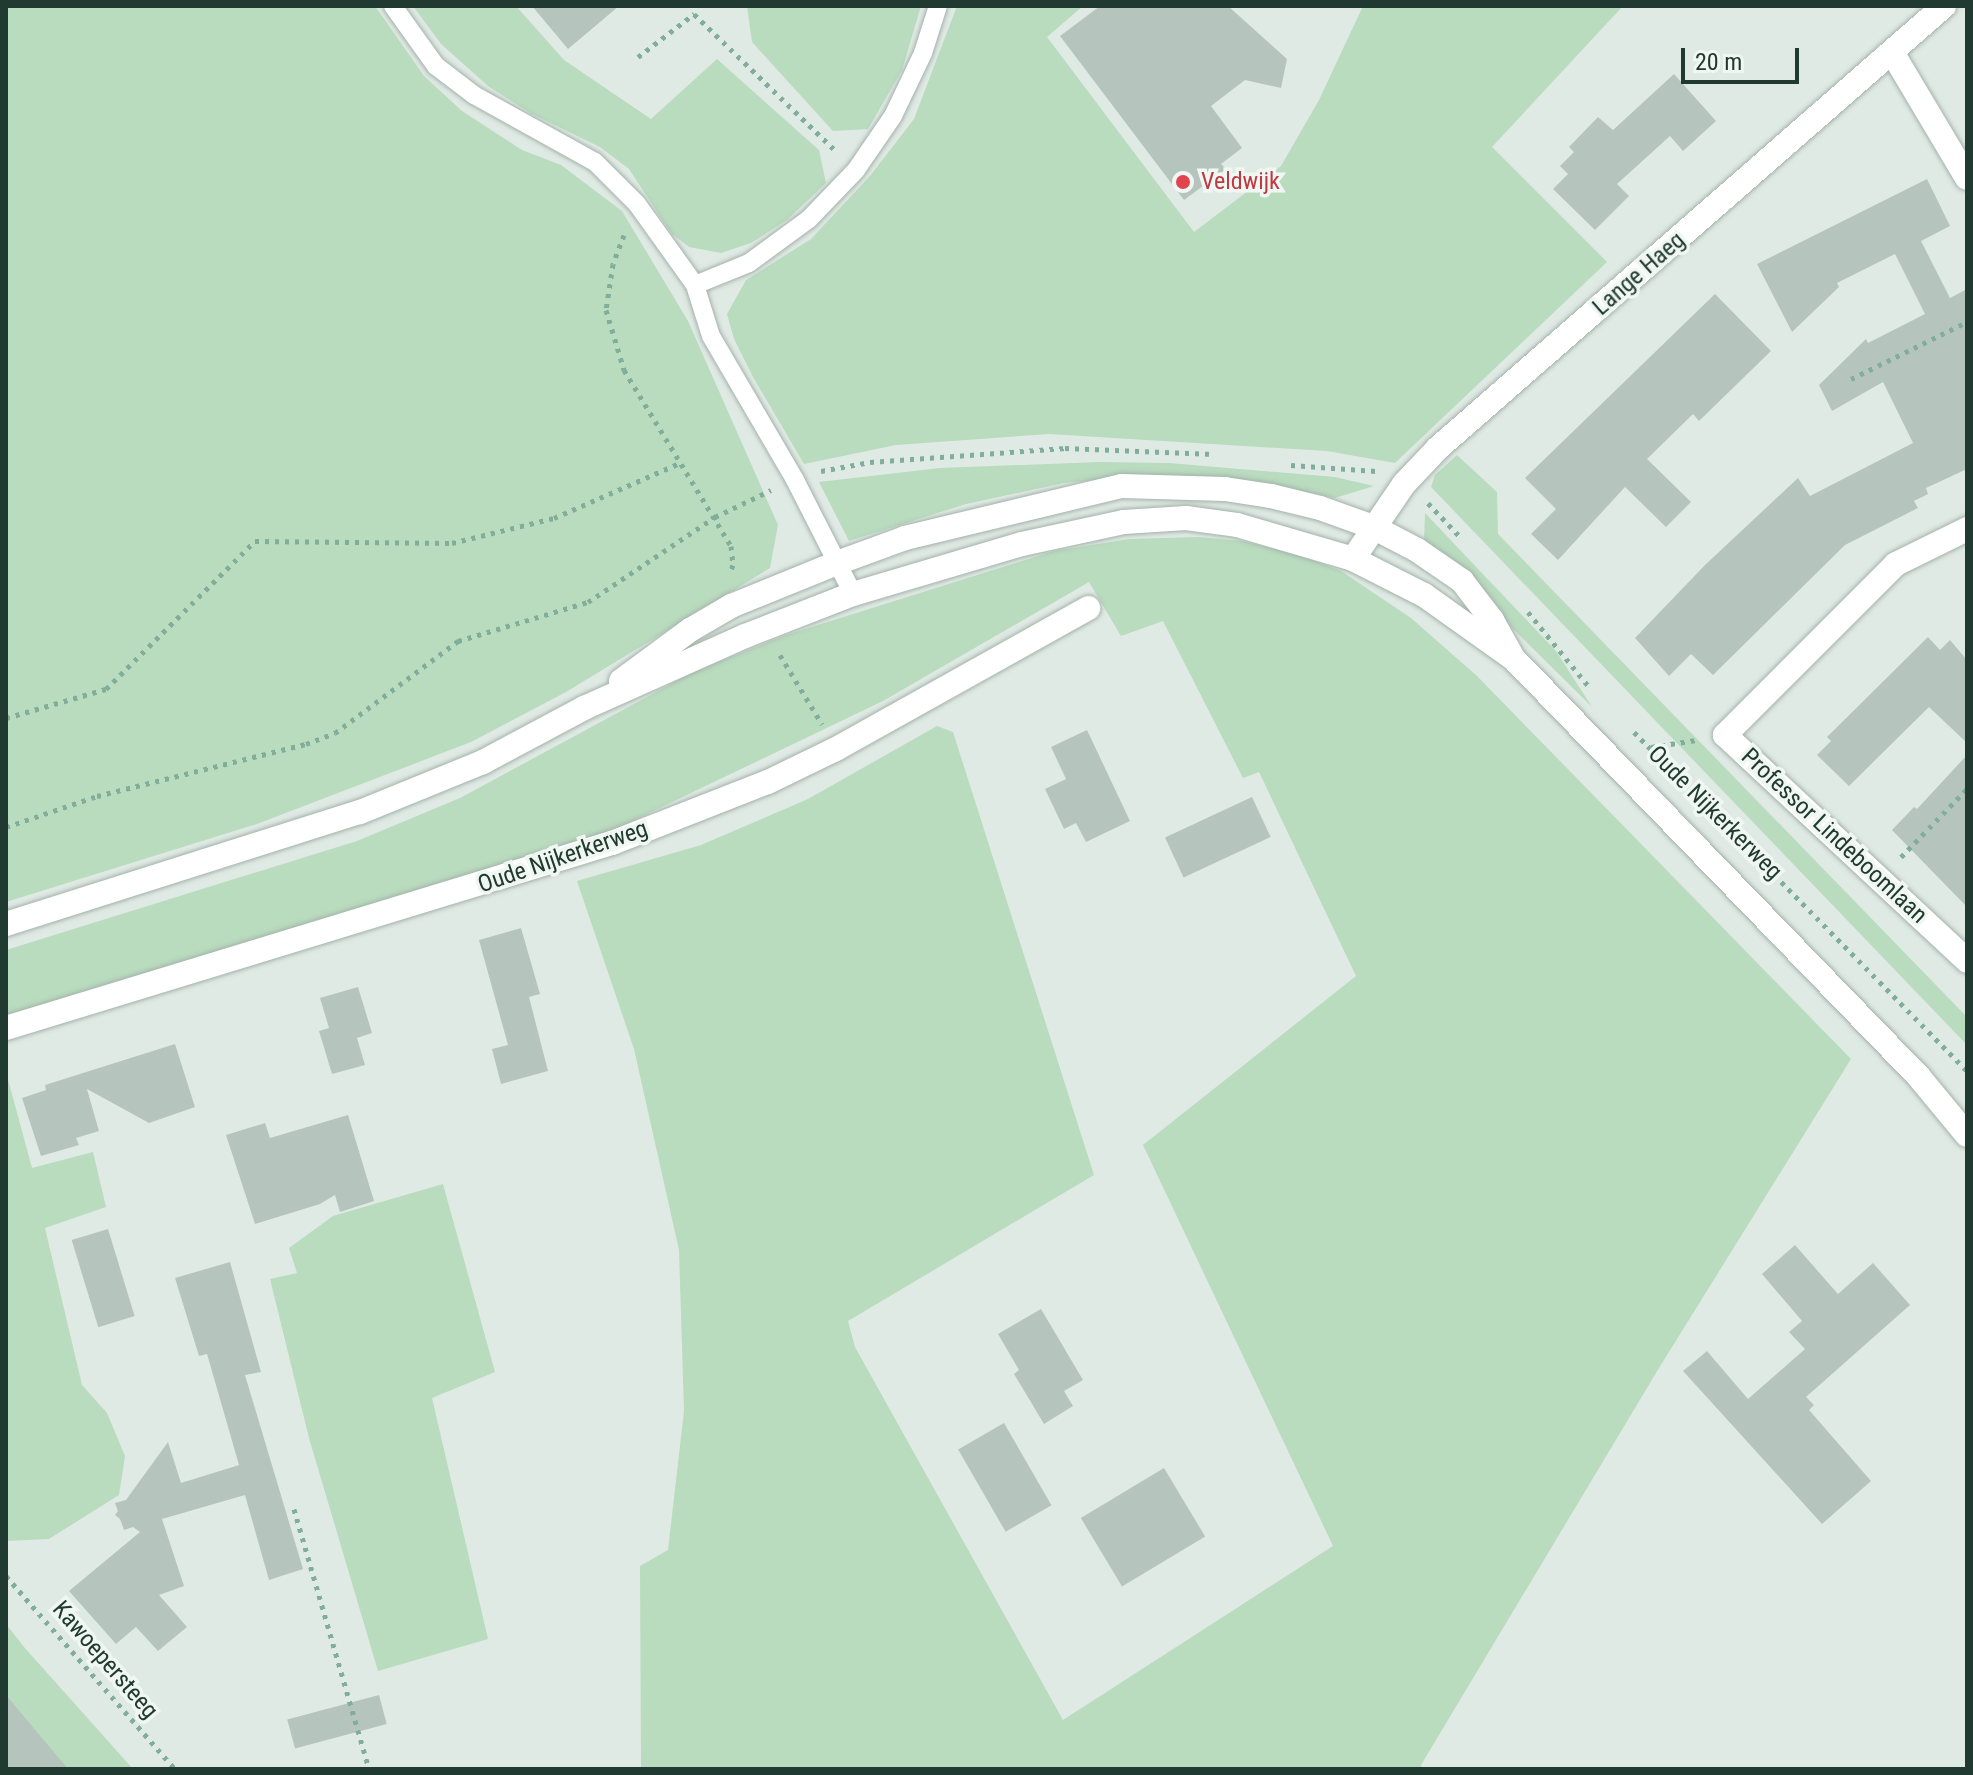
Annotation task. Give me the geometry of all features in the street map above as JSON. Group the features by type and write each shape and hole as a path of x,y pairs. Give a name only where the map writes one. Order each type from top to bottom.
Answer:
{"street":[{"name":"Lange Haeg","path":"1353,559 1404,484 1438,448 1893,54 1944,6"},
{"path":"1893,54 1967,178"},
{"name":"Oude Nijkerkerweg","path":"584,708 690,630 731,606 905,538 1122,486 1225,489 1271,496 1373,527 1417,550 1462,581 1492,620 1514,659"},
{"name":"Oude Nijkerkerweg","path":"6,924 360,812 483,762 584,708 745,636 853,594 1022,544 1124,522 1186,518 1237,525 1353,559 1424,595 1514,659 1919,1077 1967,1135"},
{"name":"Professor Lindeboomlaan","path":"1967,529 1896,564 1725,735 1879,879 1897,892 1967,961"},
{"name":"Oude Nijkerkerweg","path":"6,1028 612,843 768,782 836,749 1088,608"},
{"name":"Oude Nijkerkerweg","path":"1919,1077 1967,1114"}],"lane":[{"path":"393,6 436,66 486,102 595,162 637,204 695,285 711,336 795,480 853,594"},
{"path":"695,285 749,263 809,219 856,170 893,116 923,53 938,6"}],"path":[{"path":"638,57 694,14 856,170"},
{"path":"637,204 613,264 606,310 624,370 731,546 733,565 724,583 731,606"},
{"path":"1851,379 1967,322"},
{"path":"6,718 106,689 255,541 452,543 554,518 680,463"},
{"path":"1521,606 1596,695"},
{"path":"745,636 757,662 781,654 836,749"},
{"name":"Oude Nijkerkerweg","path":"1629,726 1967,1071"},
{"path":"1650,748 1725,735"},
{"path":"1879,879 1967,789"},
{"path":"294,1509 369,1769"},
{"name":"Kawoepersteeg","path":"6,1576 175,1769"}],"green space":[{"path":"6,6 375,6 424,76 462,111 522,150 561,165 622,211 688,321 778,525 770,568 566,692 471,742 257,824 6,902"},
{"path":"413,6 516,6 564,60 651,119 717,59 819,150 826,183 787,220 751,243 721,253 689,247 671,233 629,169 600,147 532,114 488,86 441,44"},
{"path":"747,6 921,6 902,70 868,129 833,131 752,42"},
{"path":"957,6 1083,6 1047,37 1194,232 1281,166 1319,100 1363,6 1623,6 1492,147 1607,262 1395,463 1327,451 1049,434 896,445 804,464 753,377 734,339 727,314 746,280 811,239 870,176 914,119"},
{"path":"1457,455 1497,492 1498,534 1967,1017 1967,1045 1431,487 1435,475"},
{"path":"1099,462 1169,463 1335,477 1374,486 1335,498 1265,483 1138,476 1064,483 966,504 849,541 819,482 940,468"},
{"path":"1425,513 1556,651 1592,707 1424,541"},
{"path":"1198,537 1242,541 1302,556 1341,571 1411,618 1477,676 1851,1059 1659,1368 1421,1765 1422,1769 641,1769 640,1566 668,1550 684,1411 679,1250 634,1049 577,881 701,845 808,799 937,726 953,732 1094,1175 848,1321 855,1347 1063,1720 1333,1546 1143,1145 1356,976 1259,772 1243,778 1163,621 1121,636 1089,582 883,701 620,827 452,883 6,1015 6,950 357,841 460,798 693,672 786,635 1054,551 1129,539"},
{"path":"6,1072 32,1168 93,1152 106,1207 45,1228 82,1385 107,1413 125,1456 119,1495 49,1539 6,1541"},
{"path":"443,1184 495,1372 432,1398 488,1639 378,1671 309,1438 270,1279 297,1273 289,1248 333,1216"},
{"path":"6,1624 24,1647 133,1769 6,1769"}],"building":[{"path":"532,6 619,6 568,49"},
{"path":"1100,6 1228,6 1287,59 1281,88 1245,80 1211,106 1242,148 1221,164 1226,169 1184,200 1060,36"},
{"path":"1674,74 1716,121 1683,151 1670,136 1617,184 1629,196 1595,230 1553,189 1568,174 1560,166 1574,152 1569,147 1598,117 1613,130"},
{"path":"1927,179 1950,226 1921,241 1950,298 1967,289 1967,469 1926,488 1928,494 1914,501 1918,508 1845,545 1713,675 1691,654 1669,676 1635,638 1705,565 1798,478 1810,496 1913,443 1883,382 1832,411 1819,385 1866,339 1868,343 1925,314 1895,254 1837,283 1839,287 1792,332 1757,264"},
{"path":"1715,294 1771,351 1699,421 1693,414 1647,459 1691,502 1666,527 1625,487 1558,560 1531,534 1556,509 1525,478"},
{"path":"1928,637 1940,650 1950,640 1967,660 1967,743 1929,707 1849,786 1817,755 1831,741 1827,737"},
{"path":"1087,730 1130,821 1086,842 1076,823 1064,829 1045,789 1066,779 1051,747"},
{"path":"1967,755 1967,907 1892,830 1914,807 1917,809"},
{"path":"1252,797 1271,837 1184,877 1165,838"},
{"path":"521,928 540,994 529,997 548,1071 501,1084 492,1049 508,1045 479,940"},
{"path":"358,987 372,1033 357,1038 365,1065 332,1074 319,1031 329,1028 320,998"},
{"path":"175,1044 195,1107 149,1123 87,1089 99,1131 76,1138 79,1145 41,1156 22,1098 46,1090 45,1085"},
{"path":"348,1115 374,1201 340,1212 335,1195 320,1204 255,1224 226,1135 265,1123 270,1138"},
{"path":"108,1229 135,1316 98,1327 72,1240"},
{"path":"1795,1245 1838,1294 1873,1263 1910,1305 1806,1397 1814,1405 1809,1410 1871,1481 1822,1524 1683,1371 1707,1351 1748,1399 1805,1349 1789,1332 1802,1321 1762,1274"},
{"path":"230,1262 261,1372 245,1375 303,1569 269,1580 245,1495 162,1519 184,1586 159,1595 187,1627 158,1651 136,1627 116,1644 69,1591 140,1532 133,1527 124,1530 115,1515 118,1511 115,1503 126,1500 168,1442 181,1483 239,1465 207,1354 199,1356 175,1278"},
{"path":"1041,1309 1083,1380 1064,1391 1073,1406 1044,1424 1014,1374 1019,1370 998,1334"},
{"path":"1004,1423 1052,1505 1006,1532 958,1450"},
{"path":"1164,1468 1205,1537 1122,1587 1081,1518"},
{"path":"6,1695 68,1769 6,1769"},
{"path":"379,1695 387,1724 295,1749 287,1720"}],"place":[{"name":"Veldwijk","path":"1183,182"}]}
